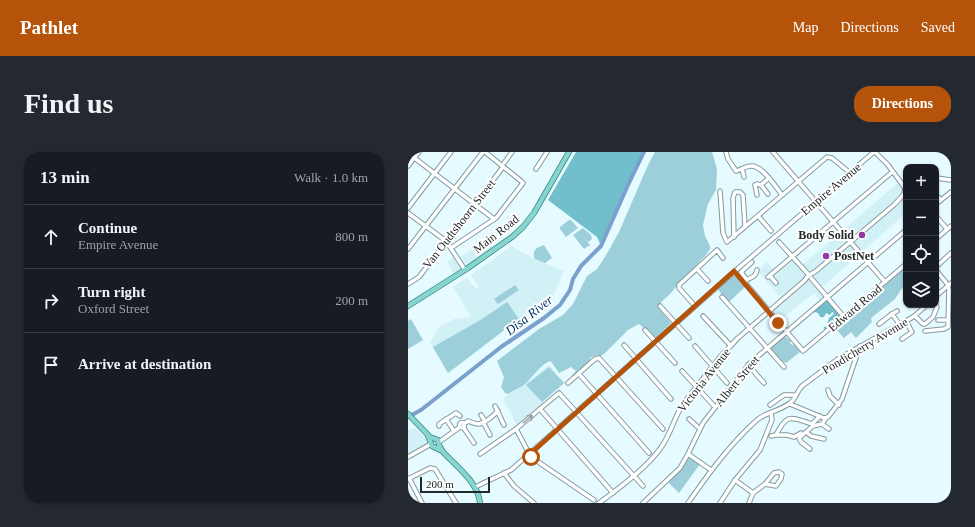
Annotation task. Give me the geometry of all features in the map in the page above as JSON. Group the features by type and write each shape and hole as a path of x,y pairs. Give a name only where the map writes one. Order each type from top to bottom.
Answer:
{"main road":[{"name":"Main Road","path":"408,306 465,270 512,237 523,227 534,213 569,152"},
{"path":"408,414 475,487 480,503"}],"street":[{"path":"408,166 419,152"},
{"path":"408,208 451,152"},
{"path":"408,249 484,152 503,165 523,183 494,219 451,248"},
{"name":"Van Oudtshoorn Street","path":"408,284 419,277 475,204 512,152"},
{"path":"536,168 547,152"},
{"path":"726,152 728,159 736,171 750,166 755,166 769,178 782,195"},
{"path":"773,152 885,282"},
{"path":"875,152 903,183"},
{"name":"Empire Avenue","path":"475,487 516,466 734,271 875,152"},
{"path":"408,153 494,219"},
{"path":"720,191 723,231 724,238 727,242 826,158 829,157 850,173"},
{"path":"742,169 744,177"},
{"path":"776,283 769,277 892,172"},
{"path":"757,195 755,186 757,184 761,185 769,178"},
{"path":"939,178 951,180"},
{"path":"761,185 768,194"},
{"path":"734,237 733,198 735,192 740,192 743,195 745,226"},
{"path":"941,200 951,192"},
{"name":"Victoria Avenue","path":"894,204 903,195"},
{"name":"Victoria Avenue","path":"598,503 613,493 634,475 661,448 678,412 696,387 731,346 749,328 903,197"},
{"path":"408,213 446,242 465,270"},
{"path":"758,216 771,231"},
{"path":"939,220 947,229"},
{"path":"939,236 951,226"},
{"name":"Albert Street","path":"643,503 678,470 688,454 703,423 748,365 903,233"},
{"path":"779,242 844,317"},
{"path":"695,306 679,288 680,284 717,250 723,258"},
{"path":"939,264 951,254"},
{"path":"745,281 741,272 752,262"},
{"name":"Edward Road","path":"786,332 803,351 903,267"},
{"path":"697,269 708,281"},
{"path":"745,281 752,278 758,270"},
{"path":"734,271 745,281 786,332"},
{"path":"925,331 946,329 950,325 948,320 950,293 949,284 938,272"},
{"path":"939,293 949,284"},
{"path":"722,297 784,367"},
{"path":"660,306 689,338"},
{"name":"Pondicherry Avenue","path":"790,404 799,388 838,359 900,325 915,316 924,308"},
{"path":"915,316 923,324 925,324 934,316 937,308"},
{"path":"879,324 897,311"},
{"path":"892,314 900,325"},
{"path":"703,316 731,346"},
{"path":"938,320 948,320"},
{"path":"902,339 912,332 906,321"},
{"path":"645,330 675,363"},
{"path":"624,344 671,399"},
{"path":"695,346 727,383"},
{"path":"822,424 839,405 842,399 860,346"},
{"path":"568,383 597,358 601,360 616,376 663,429"},
{"path":"748,365 764,383"},
{"path":"682,371 715,407"},
{"path":"579,374 649,453"},
{"path":"828,390 830,396 839,405"},
{"path":"480,454 516,429 559,393 643,486"},
{"path":"770,406 784,395 796,395"},
{"path":"688,503 711,470 734,443 761,417 790,404 826,418"},
{"path":"495,406 504,425"},
{"path":"540,410 613,493"},
{"path":"408,457 435,444 468,421 477,424 484,422 498,411"},
{"path":"439,426 439,424 456,413 460,416"},
{"path":"720,503 760,450 772,420 771,413"},
{"path":"481,415 490,435"},
{"path":"771,436 786,435 795,437 820,416"},
{"path":"776,435 782,424 789,418 812,424"},
{"path":"689,419 700,429"},
{"path":"446,420 454,431"},
{"path":"810,448 800,442 799,439 815,425 822,424 829,429"},
{"path":"462,426 474,443"},
{"path":"516,429 529,455 594,500"},
{"path":"806,432 811,436 824,439"},
{"path":"688,454 711,470"},
{"path":"422,503 409,479 430,468 436,469 456,503"},
{"path":"749,503 752,493 765,484 774,473 779,472 782,474 782,478 776,486 765,484"},
{"path":"504,473 514,486 531,502"},
{"path":"736,480 752,493"}],"shaded area":[{"path":"576,152 644,152 601,246 597,237 548,200"},
{"path":"655,152 712,152 717,169 716,190 708,204 703,225 710,249 671,293 657,306 671,323 656,338 639,324 628,330 604,354 599,357 596,355 590,358 590,361 573,377 572,375 576,371 571,367 559,373 550,361 540,368 523,385 508,394 505,393 501,387 504,377 497,361 539,329 563,315 573,304 587,276 597,269 619,232"},
{"path":"898,183 903,189 903,216 820,289 827,297 821,302 814,293 777,322 769,311 782,300 758,271 767,262 774,271 793,257 801,266"},
{"path":"571,220 578,228 566,237 560,227"},
{"path":"583,228 591,235 592,239 588,242 581,234 590,245 584,249 573,235"},
{"path":"487,238 493,247 466,266 463,265 459,258"},
{"path":"544,245 552,258 545,263 535,259 534,256 534,252 537,248"},
{"path":"512,246 531,257 564,271 556,290 553,295 448,373 430,343 438,328 454,319 471,317 453,287 467,278 476,289 479,287 471,275"},
{"path":"455,256 462,268 454,274 447,262"},
{"path":"903,269 903,287 895,299 871,318 872,322 856,338 851,332 844,338 834,327"},
{"path":"732,276 736,276 745,287 728,303 719,291 719,288"},
{"path":"515,285 519,290 498,304 494,299"},
{"path":"827,300 842,316 826,330 823,328 827,325 829,318 834,314 833,312 830,315 826,313 824,317 820,317 816,312 812,313"},
{"path":"507,302 519,319 448,373 433,347 482,319"},
{"path":"411,319 423,340 408,349 408,321"},
{"path":"784,335 800,352 786,363 780,360 769,348"},
{"path":"549,365 565,383 517,426 503,398 525,384"},
{"path":"549,367 564,383 542,402 526,385"},
{"path":"416,428 427,441 426,445 408,455 408,430"},
{"path":"688,457 700,464 679,493 668,482"}],"waterway":[{"name":"Disa River","path":"408,417 421,410 501,347 544,318 560,305 570,290 573,279 581,266 601,246 644,152"}],"place":[{"name":"Body Solid","path":"862,235"},
{"name":"PostNet","path":"826,256"}],"route":[{"path":"531,457 529,455 734,271 778,323"}]}
